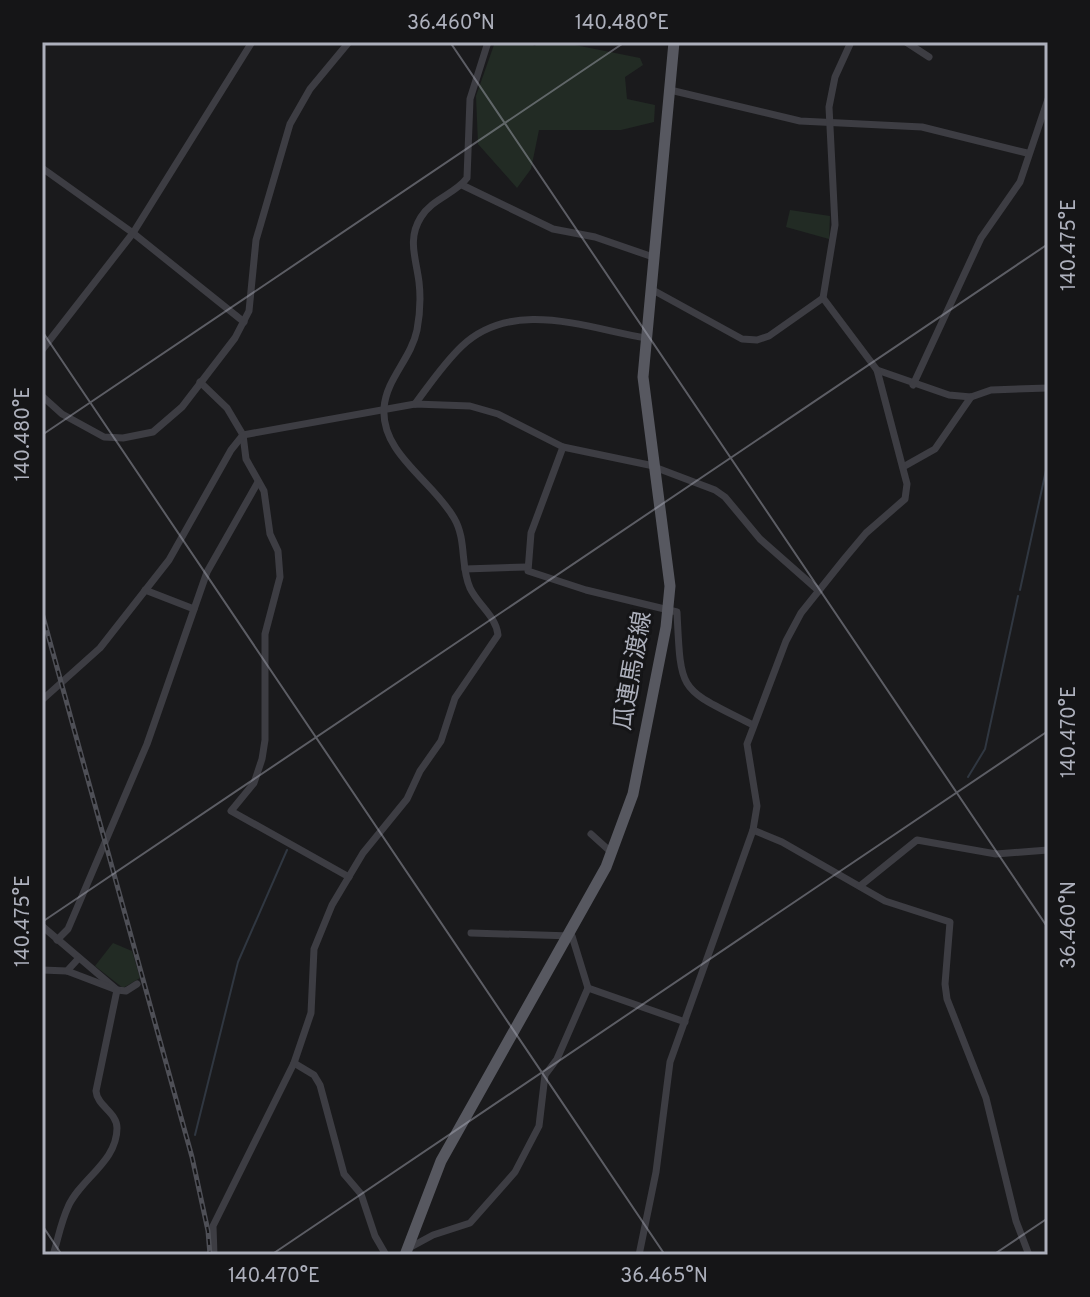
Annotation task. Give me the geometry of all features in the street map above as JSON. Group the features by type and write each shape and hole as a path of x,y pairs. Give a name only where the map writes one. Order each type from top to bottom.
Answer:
{"main road":[{"name":"瓜連馬渡線","path":"406,1252 441,1161 612,853 633,794 668,610 668,558 644,407 646,338 674,42"}],"street":[{"path":"42,350 133,233 252,42"},
{"path":"42,396 87,430 123,438 153,432 164,425 244,322 251,299 256,240 290,124 310,89 349,42"},
{"path":"214,1255 213,1226 294,1063 311,1013 314,949 332,905 407,799 420,771 441,741 455,698 495,642 497,626 472,591 465,569 463,539 454,516 431,485 394,447 384,410 388,388 412,350 421,305 412,251 414,232 422,215 462,185 470,161 470,99 488,42"},
{"path":"639,1255 656,1172 670,1062 753,830 757,806 747,744 753,725 786,641 801,613 866,533 905,499 907,484 877,370 823,298 835,225 831,90 851,42"},
{"path":"906,42 929,57"},
{"path":"670,90 800,121 922,127 1027,153"},
{"path":"913,385 981,238 1020,182 1027,153 1048,99"},
{"path":"42,168 133,233 244,322"},
{"path":"462,185 553,229 595,237 653,257"},
{"path":"651,289 742,339 757,340 823,298"},
{"path":"415,404 464,344 489,327 524,318 646,338"},
{"path":"877,370 913,385 971,397 991,390 1048,388"},
{"path":"200,382 227,408 243,435 246,459 264,491 270,534 278,551 280,577 265,634 265,740 262,759 254,783 231,811 349,877"},
{"path":"903,467 935,449 971,397"},
{"path":"42,700 100,648 169,560 231,450 243,435 415,404 470,406 498,414 563,447 654,467 725,497 760,539 819,591"},
{"path":"527,567 531,533 563,447"},
{"path":"57,940 68,929 147,744 194,609 223,539 258,482"},
{"path":"465,569 527,567 534,574 677,612 679,659 687,686 694,695 753,725"},
{"path":"145,590 194,609"},
{"path":"753,830 782,842 885,901 950,922 945,984 947,999 986,1098 1016,1221 1029,1255"},
{"path":"591,834 612,853"},
{"path":"860,886 917,840 996,854 1048,850"},
{"path":"42,926 117,990"},
{"path":"406,1252 433,1235 470,1223 515,1172 539,1126 545,1075 557,1059 588,988 574,940 567,935 471,933"},
{"path":"67,971 78,959"},
{"path":"42,970 67,971 117,990 126,991 137,984"},
{"path":"588,988 685,1022"},
{"path":"53,1255 68,1207 108,1156 116,1137 115,1119 96,1097 96,1091 117,990"},
{"path":"294,1063 314,1075 320,1085 344,1174 361,1194 375,1236 386,1255"}],"shaded area":[{"path":"495,42 526,42 535,46 538,42 560,42 640,58 643,65 625,77 627,99 655,105 654,122 621,130 539,130 531,169 517,188 478,144 476,96"},
{"path":"790,210 830,216 829,239 786,227"},
{"path":"113,943 132,951 140,978 123,988 95,966"}],"waterway":[{"path":"1020,590 1048,461"},
{"path":"968,777 985,749 1018,596"},
{"path":"195,1135 238,962 287,850"}],"railway":[{"path":"42,613 192,1157 210,1255"}]}
